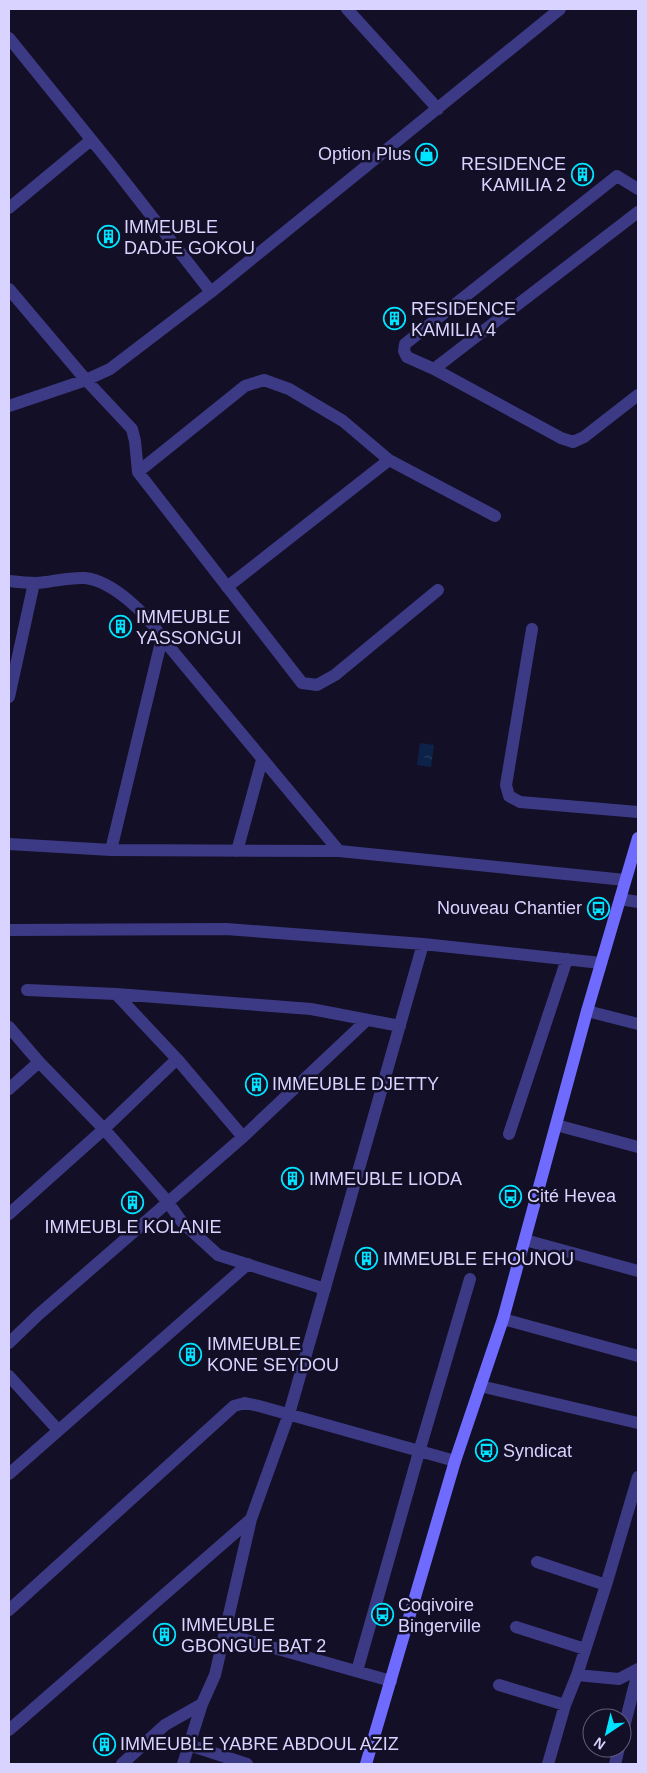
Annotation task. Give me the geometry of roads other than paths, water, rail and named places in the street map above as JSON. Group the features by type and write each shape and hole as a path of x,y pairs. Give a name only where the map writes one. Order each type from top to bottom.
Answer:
{"main road":[{"path":"366,1764 455,1461 503,1319 587,1011 638,838"}],"street":[{"path":"347,9 438,109"},
{"path":"9,406 86,380 110,369 211,292 560,9"},
{"path":"9,38 211,292"},
{"path":"9,208 91,140"},
{"path":"638,189 617,176 406,344 404,351 406,357 434,369 561,438 573,442 584,437 638,395"},
{"path":"434,369 638,212"},
{"path":"9,289 86,380 132,429 138,472 302,683 317,686 335,675 438,590"},
{"path":"138,472 246,386 264,380 289,389 343,420 389,460 495,516"},
{"path":"227,587 389,460"},
{"path":"9,581 34,583 71,578 87,578 102,583 129,601 156,627 162,638 339,851"},
{"path":"9,697 34,583"},
{"path":"532,629 506,785 509,796 520,802 638,812"},
{"path":"111,850 162,638"},
{"path":"237,851 262,760"},
{"path":"9,844 111,850 339,851 625,880"},
{"path":"620,898 638,902"},
{"path":"9,930 226,929 423,944 601,963"},
{"path":"183,1764 202,1704 215,1675 251,1519 289,1414 423,944"},
{"path":"509,1134 567,959"},
{"path":"27,990 116,994 311,1009 400,1026"},
{"path":"116,994 177,1059 243,1137"},
{"path":"587,1011 638,1024"},
{"path":"9,1343 38,1314 243,1137 367,1020"},
{"path":"9,1027 39,1062 104,1129 167,1201 182,1222 218,1254 325,1289"},
{"path":"9,1214 104,1129 177,1059"},
{"path":"9,1089 39,1062"},
{"path":"556,1125 638,1147"},
{"path":"525,1240 638,1271"},
{"path":"9,1474 248,1264"},
{"path":"357,1671 470,1279"},
{"path":"503,1319 638,1356"},
{"path":"9,1376 58,1430"},
{"path":"480,1386 638,1423"},
{"path":"9,1610 234,1406 244,1403 289,1414 455,1461"},
{"path":"548,1764 565,1705 577,1675 606,1585 638,1477"},
{"path":"9,1730 251,1519"},
{"path":"537,1562 606,1585"},
{"path":"516,1627 585,1649"},
{"path":"225,1634 391,1681"},
{"path":"577,1675 619,1679 638,1671"},
{"path":"629,1708 638,1671"},
{"path":"499,1685 565,1705"},
{"path":"122,1764 165,1725 202,1704"},
{"path":"189,1745 247,1764"}],"water":[{"path":"420,743 434,745 431,767 417,765"}],"place":[{"name":"Option Plus","path":"427,154"},
{"name":"RESIDENCE KAMILIA 2","path":"582,174"},
{"name":"IMMEUBLE DADJE GOKOU","path":"108,237"},
{"name":"RESIDENCE KAMILIA 4","path":"395,319"},
{"name":"IMMEUBLE YASSONGUI","path":"120,627"},
{"name":"Nouveau Chantier","path":"598,908"},
{"name":"IMMEUBLE DJETTY","path":"256,1084"},
{"name":"IMMEUBLE LIODA","path":"293,1179"},
{"name":"Cité Hevea","path":"511,1196"},
{"name":"IMMEUBLE KOLANIE","path":"133,1202"},
{"name":"IMMEUBLE EHOUNOU","path":"367,1259"},
{"name":"IMMEUBLE KONE SEYDOU","path":"191,1354"},
{"name":"Syndicat","path":"487,1451"},
{"name":"Coqivoire Bingerville","path":"382,1615"},
{"name":"IMMEUBLE GBONGUE BAT 2","path":"165,1635"},
{"name":"IMMEUBLE YABRE ABDOUL AZIZ","path":"104,1744"}]}
